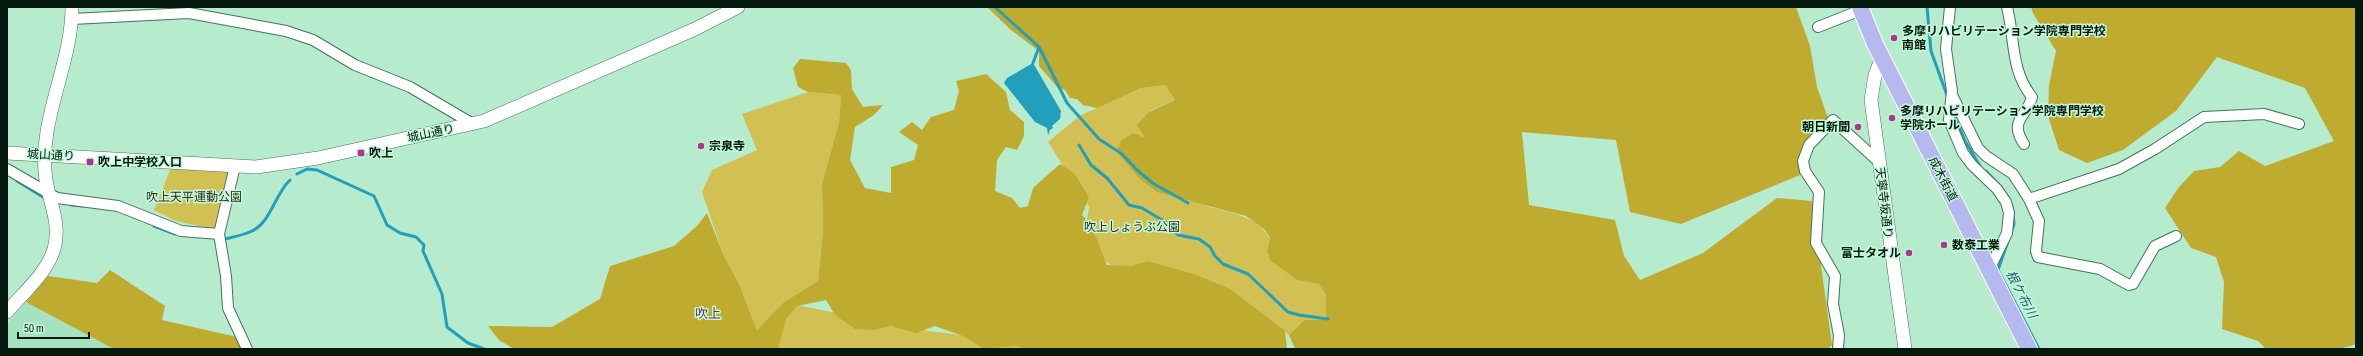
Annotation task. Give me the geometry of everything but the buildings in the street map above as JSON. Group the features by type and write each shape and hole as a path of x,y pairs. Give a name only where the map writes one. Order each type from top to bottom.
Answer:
{"main road":[{"name":"成木街道","path":"1860,8 1882,58 2029,349"}],"street":[{"name":"城山通り","path":"7,153 235,166 272,166 292,163 473,124 494,117 688,32 738,7"},
{"path":"1950,7 1946,49 1952,97 1949,120 1963,153 1972,165 1997,189 2008,208 2007,233 1989,270"},
{"path":"2007,7 2014,58 2027,91 2032,97 2018,124 2018,134 2024,144"},
{"path":"1818,27 1860,8"},
{"path":"7,312 43,270 52,254 56,232 52,196 46,180 46,155 48,131 70,40 72,13 189,13 286,31 313,40 355,65 410,87 473,124"},
{"name":"天寧寺坂通り","path":"1882,58 1874,80 1871,100 1905,349"},
{"path":"1952,97 1978,148 1986,156 2013,174 2029,199 2040,222 2036,251 2038,257 2100,269 2129,285 2133,284 2155,246 2176,236"},
{"path":"2029,199 2119,169 2155,149 2204,117 2264,114 2299,124"},
{"path":"1838,349 1840,335 1833,304 1835,276 1816,243 1819,192 1805,171 1803,161 1810,145 1833,120 1879,162"},
{"path":"235,166 219,234 226,276 228,308 247,349"},
{"path":"7,168 52,196 118,206 181,231 219,234"}],"shaded area":[{"path":"987,7 1796,7 1810,46 1817,87 1828,118 1801,153 1800,175 1681,224 1630,212 1616,140 1522,132 1529,205 1615,220 1624,256 1640,280 1703,253 1777,198 1812,201 1832,345 1828,349 1295,349 1289,335 1304,320 1326,320 1326,295 1319,284 1297,280 1270,260 1267,251 1270,238 1265,230 1246,216 1157,192 1140,179 1116,151 1122,140 1134,133 1145,138 1137,125 1149,112 1175,100 1165,85 1141,88 1097,108 1083,105 1077,99 1070,98 1065,90 1057,87 1039,66 1039,51 1011,30"},
{"path":"2031,7 2356,7 2356,344 2347,347 2324,350 2266,349 2258,341 2222,329 2224,282 2216,257 2191,248 2165,208 2179,187 2194,171 2220,167 2239,151 2265,166 2334,141 2305,88 2217,57 2176,111 2123,150 2087,163 2059,150 2048,116 2049,85 2056,51 2033,13"},
{"path":"800,59 846,63 851,70 852,89 863,107 883,105 874,115 855,127 850,160 865,188 891,193 891,167 914,160 918,145 899,132 912,122 922,130 931,117 954,110 959,91 956,81 986,74 1006,92 1010,110 1024,122 1024,136 1017,150 1006,147 997,160 995,191 1012,198 1020,208 1028,206 1033,188 1060,164 1074,173 1089,197 1082,215 1091,225 1107,265 1132,266 1147,261 1194,274 1230,289 1285,331 1287,349 1026,349 1016,346 984,349 963,336 935,326 916,333 891,326 874,330 855,329 835,315 826,300 797,306 786,319 778,349 514,349 499,340 488,326 552,327 600,299 610,266 674,246 697,226 707,213 723,254 739,284 757,330 784,302 818,281 823,231 822,184 839,122 841,95 808,92 798,87 793,68"},
{"path":"110,270 165,306 162,320 237,337 243,349 114,349 26,302 48,276 97,283"},
{"path":"48,276 61,286 122,349 7,349 7,324"}],"green space":[{"name":"吹上しょうぶ公園","path":"1165,85 1175,100 1149,111 1187,198 1207,206 1230,212 1252,221 1259,226 1270,239 1267,251 1297,280 1319,284 1326,295 1326,320 1304,320 1289,335 1235,295 1132,275 1111,265 1093,252 1085,231 1089,207 1048,142 1081,115 1141,88"},
{"path":"808,92 841,95 839,122 822,184 823,231 818,281 784,302 775,312 796,305 929,331 1072,349 765,349 772,315 757,330 739,284 723,254 702,192 712,170 757,150 742,114"},
{"name":"吹上天平運動公園","path":"171,168 227,171 230,175 219,227 214,229 176,221 154,210"}],"water":[{"path":"1033,63 1061,111 1060,119 1052,126 1053,128 1050,130 1048,135 1047,128 1035,122 1004,83 1007,78"}],"waterway":[{"path":"995,7 1039,47 1067,103 1099,139 1122,154 1137,170 1154,184 1188,203"},
{"name":"根ケ布川","path":"1927,7 1931,51 1948,98"},
{"path":"1033,63 1039,47"},
{"name":"根ケ布川","path":"1953,112 1965,141 1980,166"},
{"path":"1079,145 1091,165 1107,178 1129,205 1142,208 1167,223 1178,235 1199,239 1210,247 1215,256 1223,264 1248,274 1288,312 1328,319"},
{"path":"297,174 307,169 317,170 374,196 387,225 400,233 416,237 424,245 423,251 442,294 447,327 468,343 484,349"},
{"name":"根ケ布川","path":"1986,171 2001,187"},
{"path":"225,239 246,234 258,227 264,221 280,193 290,180"},
{"path":"17,181 43,197"},
{"path":"71,205 83,206"},
{"name":"根ケ布川","path":"2012,206 2014,224 1998,270 2039,349"},
{"path":"154,226 175,234"}],"place":[{"name":"多摩リハビリテーション学院専門学校 南館","path":"1894,38"},
{"name":"多摩リハビリテーション学院専門学校 学院ホール","path":"1892,118"},
{"name":"朝日新聞","path":"1858,127"},
{"name":"宗泉寺","path":"701,146"},
{"name":"吹上","path":"361,153"},
{"name":"吹上中学校入口","path":"90,162"},
{"name":"数泰工業","path":"1944,245"},
{"name":"富士タオル","path":"1909,253"}],"district":[{"name":"吹上","path":"708,313"}]}
